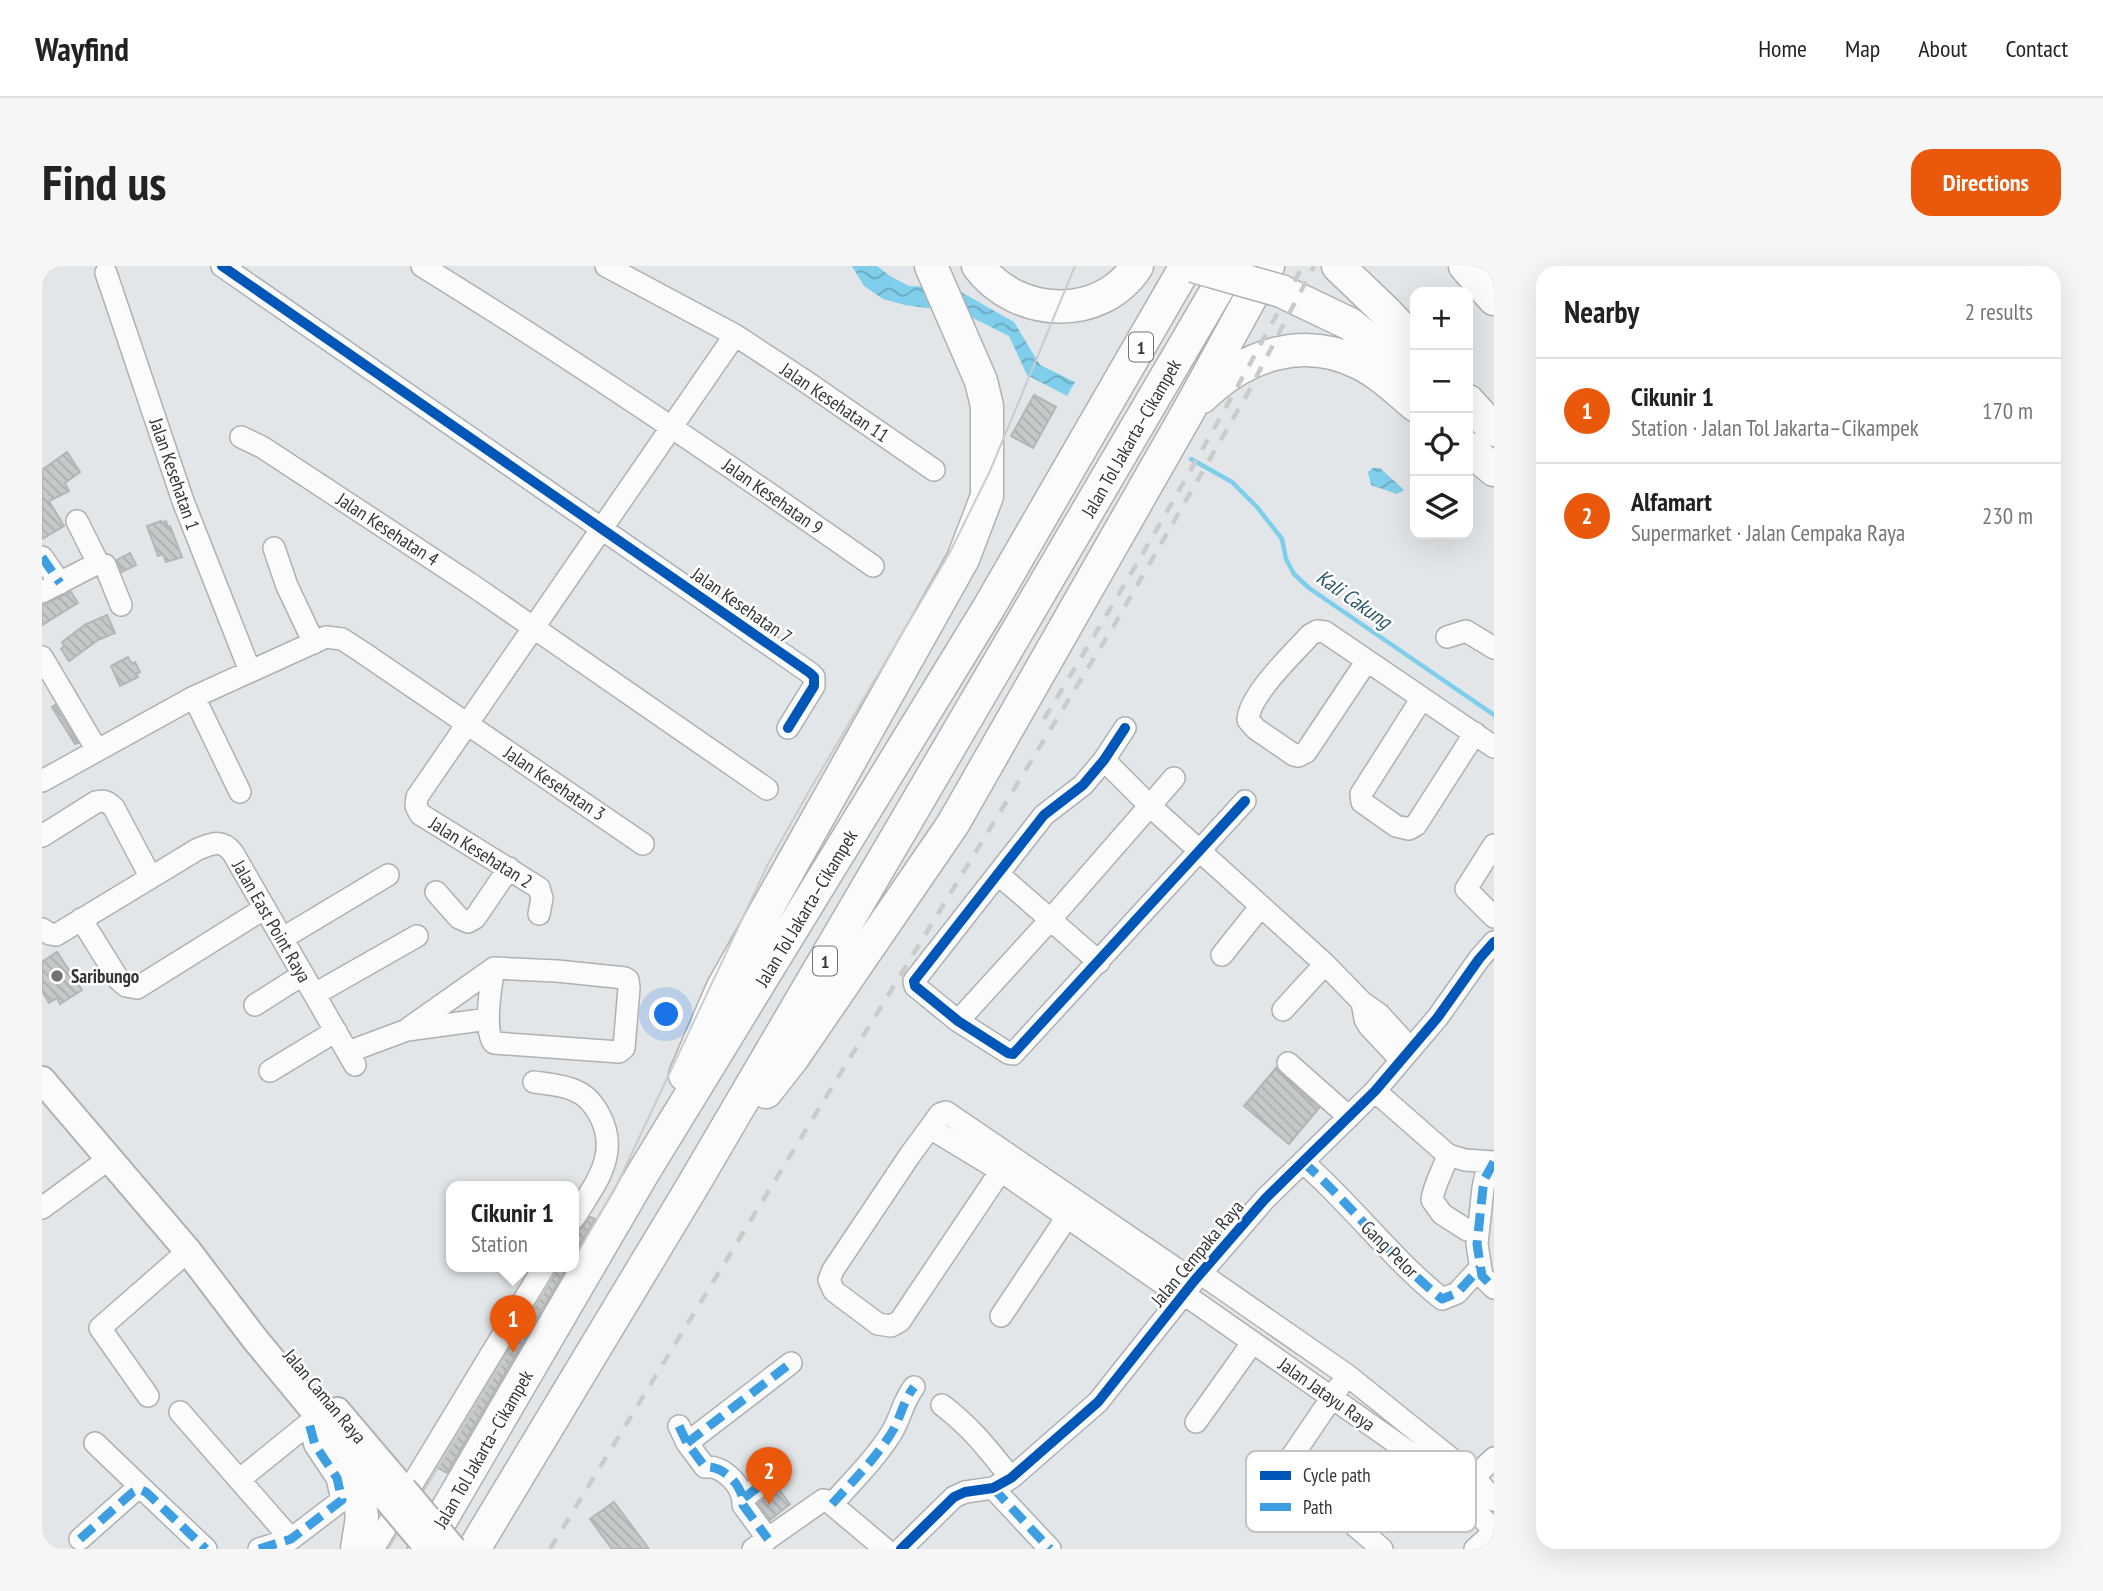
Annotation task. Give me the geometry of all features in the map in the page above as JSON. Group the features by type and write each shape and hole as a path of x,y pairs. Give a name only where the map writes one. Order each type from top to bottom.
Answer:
{"highway":[{"path":"643,1173 722,989 963,559 987,496 987,406 981,381 931,266"},
{"path":"978,266 1004,290 1031,304 1053,307 1101,298 1117,289 1137,266"},
{"name":"Jalan Tol Jakarta–Cikampek","path":"424,1549 643,1173 988,609 1186,266"},
{"path":"1194,266 1275,279 1350,324 1410,372"},
{"name":"Jalan Tol Jakarta–Cikampek","path":"474,1549 692,1186 1231,266"},
{"path":"1338,266 1410,338"},
{"path":"1465,266 1494,299"},
{"path":"692,1186 792,1059 947,833 1189,410 1275,279"},
{"path":"1189,410 1230,374 1254,360 1282,351 1304,348 1332,352 1360,363 1410,401"},
{"path":"1473,407 1494,430"},
{"path":"1473,422 1494,439"},
{"path":"1473,452 1494,470"},
{"path":"354,1460 362,1517 357,1549"}],"main road":[{"name":"Jalan Caman Raya","path":"42,1080 260,1332 382,1479 453,1549"},
{"name":"Jalan Caman Raya","path":"260,1332 314,1420 354,1460 382,1479 429,1549"}],"street":[{"path":"222,266 602,528"},
{"name":"Jalan Kesehatan 9","path":"422,266 524,329 672,427 873,566"},
{"name":"Jalan Kesehatan 11","path":"606,266 735,335 934,470"},
{"name":"Jalan Kesehatan 1","path":"106,273 183,501 250,671"},
{"path":"467,723 735,335"},
{"name":"Jalan Kesehatan 4","path":"241,437 262,447 533,626 767,789"},
{"path":"77,521 98,563"},
{"name":"Jalan Kesehatan 7","path":"602,528 814,677 814,686 788,729"},
{"path":"42,781 194,697 314,643 287,586 274,548"},
{"path":"42,557 51,588 98,563 105,565 121,605"},
{"path":"1366,662 1306,752 1298,756 1256,729 1248,720 1260,694 1310,635 1317,631 1325,632 1494,747"},
{"path":"1447,637 1466,631 1494,648"},
{"name":"Jalan Kesehatan 3","path":"314,643 326,637 342,639 643,844"},
{"path":"42,657 97,750"},
{"path":"194,697 240,792"},
{"path":"1422,698 1361,794 1363,802 1396,826 1409,829 1416,825 1475,733"},
{"name":"Jalan Kesehatan 2","path":"467,723 421,790 416,806 420,814 539,888 542,898 539,914"},
{"path":"1125,728 1083,785 1044,815 914,981 915,986 958,1020 1008,1053 1013,1054 1245,801"},
{"path":"1104,760 1150,806 1325,964 1362,1002 1379,1014 1406,1055"},
{"path":"958,1020 1051,920 1174,778"},
{"path":"42,836 96,802 103,801 114,808 150,876 56,935 42,929"},
{"name":"Jalan East Point Raya","path":"150,876 198,849 215,842 222,843 233,853 351,1058 407,1030"},
{"path":"1494,845 1466,889 1494,917"},
{"path":"436,892 459,918 468,922 475,918 509,869"},
{"path":"998,874 1099,962"},
{"path":"283,938 388,875"},
{"path":"1222,955 1261,906"},
{"path":"81,919 119,980 126,986 137,988 265,908"},
{"path":"315,994 416,936"},
{"name":"Jalan Cempaka Raya","path":"901,1549 954,1497 1002,1483 1098,1402 1190,1286 1265,1199 1375,1091 1406,1055 1494,942"},
{"path":"1283,1010 1325,964"},
{"path":"407,1030 494,968 558,971 625,978 628,981 624,1048 619,1052 494,1043 489,1037 488,1019 494,968"},
{"path":"255,1005 302,975"},
{"path":"1362,1002 1365,1019 1386,1043 1406,1055"},
{"path":"407,1030 488,1019"},
{"path":"270,1071 336,1031"},
{"path":"1288,1063 1349,1117"},
{"path":"534,1082 577,1091 589,1099 607,1129 607,1155 602,1171 579,1210"},
{"path":"1375,1091 1448,1155 1465,1160 1493,1159 1483,1188 1477,1244 1482,1276 1494,1288"},
{"path":"1005,1164 900,1321 891,1326 878,1324 834,1291 829,1280 833,1270 940,1114 946,1112 1067,1217 1190,1286"},
{"path":"1448,1155 1433,1189 1432,1200 1442,1214 1467,1230"},
{"path":"42,1208 110,1158"},
{"name":"Gang Pelor","path":"1303,1162 1331,1187 1380,1242 1442,1299 1457,1293 1480,1268"},
{"path":"1005,1164 1190,1286"},
{"path":"1001,1316 1067,1217"},
{"path":"148,1396 100,1328 188,1251"},
{"path":"373,1549 541,1272"},
{"name":"Jalan Jatayu Raya","path":"1190,1286 1253,1342 1408,1451"},
{"name":"Jalan Jatayu Raya","path":"1190,1286 1347,1375 1442,1451"},
{"path":"1196,1422 1253,1342"},
{"path":"791,1363 683,1435 705,1467 721,1469 739,1488 744,1498 743,1505 760,1544 823,1500 832,1504 885,1549"},
{"path":"1296,1451 1347,1375"},
{"path":"832,1504 894,1430 900,1410 914,1387"},
{"path":"942,1405 967,1424 982,1440 1002,1483 1050,1549"},
{"path":"180,1412 291,1539"},
{"path":"239,1480 314,1420"},
{"path":"259,1549 291,1539 342,1500 337,1478 315,1445 314,1420"},
{"path":"95,1443 206,1549"},
{"path":"1476,1475 1494,1458"},
{"path":"744,1498 776,1473"},
{"name":"Jalan Jatayu Raya","path":"1476,1479 1494,1500"},
{"path":"80,1539 133,1492 139,1489 146,1492"},
{"name":"Jalan Jatayu Raya","path":"1476,1512 1494,1532"},
{"path":"1362,1532 1382,1549"},
{"path":"1475,1549 1494,1532"}],"water":[{"path":"852,266 877,266 909,286 954,288 1014,322 1040,365 1075,382 1067,396 1027,375 1009,336 963,313 905,305 883,299 864,286"},
{"path":"1373,468 1380,468 1404,490 1397,494 1371,485 1368,472"}],"building":[{"path":"1034,395 1056,407 1033,448 1011,436"},
{"path":"67,452 80,472 65,483 69,491 49,501 64,526 42,539 42,470"},
{"path":"166,521 168,527 170,526 182,557 166,562 163,554 158,556 147,526"},
{"path":"130,553 136,565 122,572 117,560"},
{"path":"71,592 78,603 42,625 42,605"},
{"path":"107,615 115,633 98,640 69,661 61,649 64,646 62,642 86,624"},
{"path":"128,657 132,664 135,662 140,672 136,674 138,677 120,686 111,666"},
{"path":"55,705 78,743 75,744 52,707"},
{"name":"Saribungo","path":"57,952 82,990 60,1004 57,998 49,1003 42,991 42,962"},
{"path":"1276,1068 1319,1108 1289,1144 1244,1106"},
{"path":"590,1217 595,1219 579,1246 579,1230"},
{"path":"564,1272 447,1473 438,1468 555,1274"},
{"path":"778,1488 790,1504 770,1520 758,1504"},
{"path":"614,1502 649,1549 612,1549 590,1519"}],"waterway":[{"name":"Kali Cakung","path":"1191,459 1232,482 1257,507 1282,539 1286,559 1294,574 1309,588 1494,715"}],"tram line":[{"path":"579,1250 615,1189 768,864 949,554 990,471 1075,266"},
{"path":"388,1549 555,1272"}],"railway":[{"path":"550,1549 1113,627 1249,391 1314,266"},
{"path":"1044,719 1176,496 1301,269"}],"marked path":[{"path":"42,557 60,583"},
{"path":"1303,1162 1442,1299 1457,1293 1480,1268"},
{"path":"1494,1162 1485,1178 1477,1244 1482,1276 1494,1288"},
{"path":"687,1443 791,1363"},
{"path":"832,1504 886,1442 914,1387"},
{"path":"259,1549 291,1539 342,1500 337,1478 315,1445 309,1423"},
{"path":"679,1426 687,1443 705,1467 719,1469 736,1484 743,1505 768,1539"},
{"path":"744,1498 776,1473"},
{"path":"993,1488 1050,1549"},
{"path":"80,1539 139,1489 146,1492 206,1549"}],"cycle path":[{"path":"222,266 810,673 814,677 814,686 788,728"},
{"path":"1125,728 1083,785 1044,815 914,981 915,986 958,1021 1008,1053 1013,1054 1245,801"},
{"path":"901,1549 954,1497 965,1492 993,1488 1011,1478 1098,1402 1194,1281 1265,1199 1375,1091 1438,1017 1494,942"}],"place":[{"name":"Saribungo","path":"57,976"},
{"name":"Cikunir 1","path":"513,1353"},
{"name":"Alfamart","path":"769,1505"}]}
